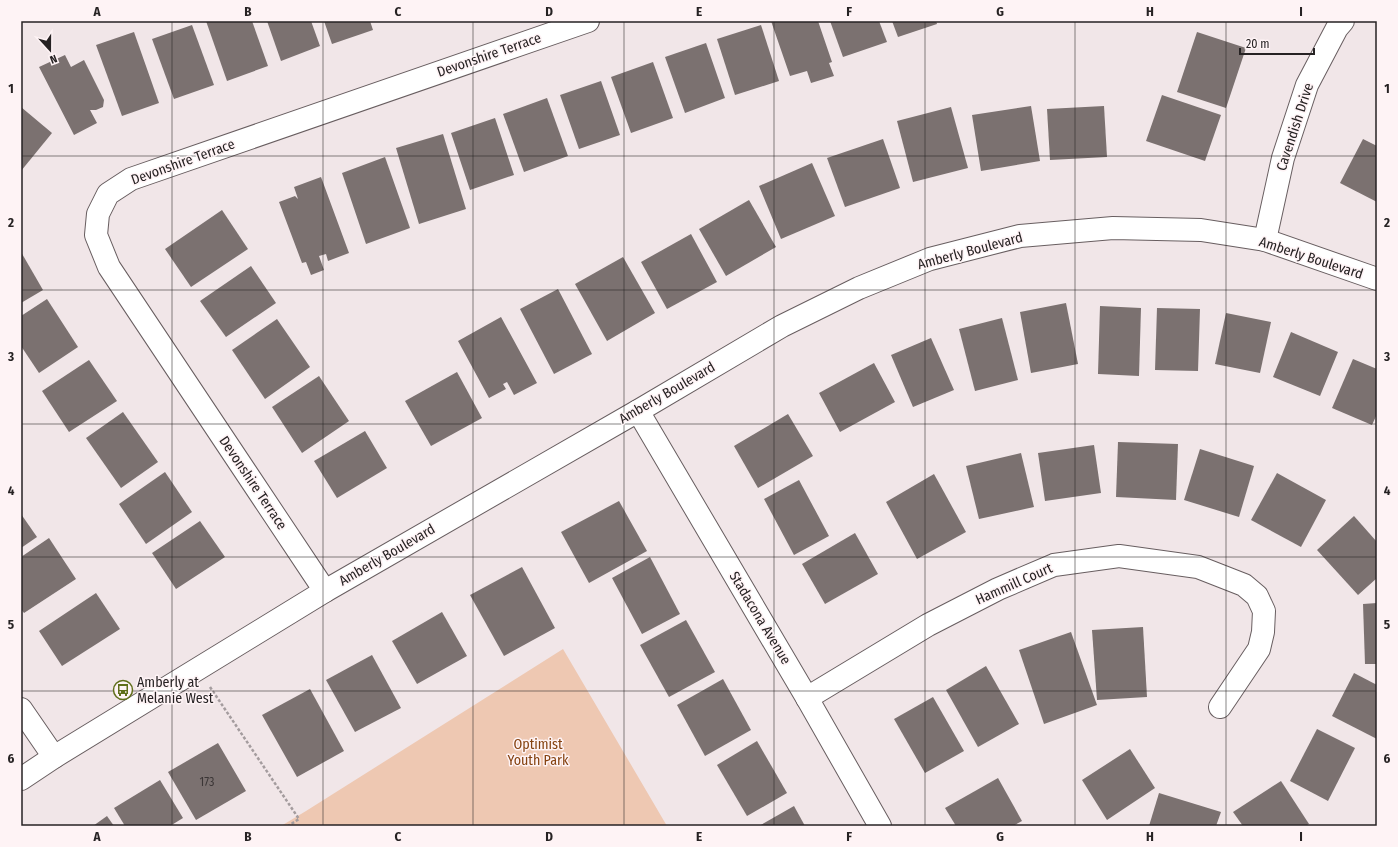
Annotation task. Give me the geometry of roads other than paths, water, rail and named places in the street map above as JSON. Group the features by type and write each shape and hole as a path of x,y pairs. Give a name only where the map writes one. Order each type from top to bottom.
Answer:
{"street":[{"name":"Devonshire Terrace","path":"325,591 109,267 96,235 98,214 108,194 132,179 588,21"},
{"name":"Cavendish Drive","path":"1265,240 1283,158 1307,85 1337,28 1344,21"},
{"name":"Amberly Boulevard","path":"21,779 54,757 325,591 638,411 782,326 859,288 930,259 1020,236 1113,228 1201,230 1265,240 1377,279"},
{"name":"Stadacona Avenue","path":"638,411 808,698 880,826"},
{"name":"Hammill Court","path":"808,698 928,625 998,589 1054,566 1119,556 1198,567 1244,585 1257,596 1264,611 1263,632 1258,649 1220,706"},
{"path":"21,709 54,757"}],"place":[{"name":"Amberly at Melanie West","path":"123,690"}],"park label":[{"name":"Optimist Youth Park","path":"538,752"}]}
